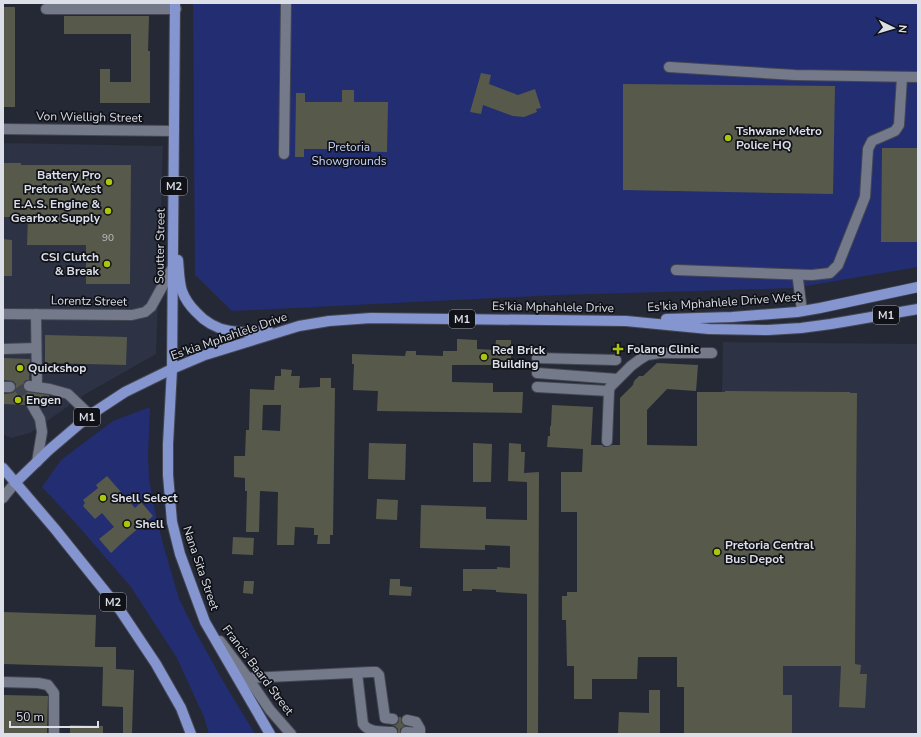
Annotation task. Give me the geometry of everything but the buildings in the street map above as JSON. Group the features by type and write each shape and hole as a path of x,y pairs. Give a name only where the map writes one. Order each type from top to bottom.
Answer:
{"main road":[{"name":"Soutter Street","path":"172,369 176,6"},
{"path":"173,222 182,290 190,306 201,318 214,326 230,331 241,332 256,332 299,326"},
{"name":"Es'kia Mphahlele Drive West","path":"626,321 732,317 802,311 918,287"},
{"name":"Es'kia Mphahlele Drive","path":"15,483 49,450 90,415 125,392 172,369 218,351 299,326 329,321 371,318 626,321 709,329 768,330 831,324 918,309"},
{"name":"Nana Sita Street","path":"172,369 168,475 172,522 180,554 205,622 270,734"},
{"name":"M2","path":"3,468 55,529 120,610 156,664 181,708 191,734"}],"street":[{"path":"284,154 286,3"},
{"path":"46,9 176,6"},
{"path":"669,66 795,75 918,77"},
{"path":"676,270 797,275 830,273 838,265 865,197 868,149 872,141 895,131 899,125 902,77"},
{"name":"Von Wielligh Street","path":"3,129 174,131"},
{"name":"Lorentz Street","path":"3,314 139,314 151,307 173,267"},
{"path":"797,275 802,311"},
{"path":"36,314 36,348 33,387 50,389 68,394 90,415"},
{"path":"3,349 36,348"},
{"path":"607,441 610,387 639,360 647,355 660,352 712,353"},
{"path":"537,358 616,360"},
{"path":"537,374 617,379"},
{"path":"537,387 609,391"},
{"path":"32,405 40,419 42,432 37,462"},
{"path":"3,498 15,483"},
{"name":"Francis Baard Street","path":"205,622 248,678 270,710 291,734"},
{"path":"248,678 376,672 379,675 385,718 393,719"},
{"path":"357,673 363,724 370,730 392,732"},
{"path":"3,682 38,683 48,685 54,693 54,734"},
{"path":"406,732 420,734 420,729 416,722 407,720"}],"shaded area":[{"path":"3,143 163,146 156,354 87,393 30,433 11,438 3,434"},
{"path":"723,342 918,344 918,734 792,734 792,696 783,695 783,657 855,658 857,393 722,392"}],"green space":[{"name":"Pretoria Showgrounds","path":"193,3 918,3 918,267 794,288 557,295 232,311 195,275"},
{"path":"150,407 148,455 149,479 163,544 179,599 223,681 255,734 209,734 204,717 177,658 131,587 74,521 42,487 61,460 113,421"}],"tunnel":[{"path":"18,387 32,405"}],"place":[{"name":"Tshwane Metro Police HQ","path":"728,138"},
{"name":"Battery Pro Pretoria West","path":"109,182"},
{"name":"E.A.S. Engine & Gearbox Supply","path":"108,211"},
{"name":"CSI Clutch & Break","path":"107,264"},
{"name":"Folang Clinic","path":"618,349"},
{"name":"Red Brick Building","path":"484,357"},
{"name":"Quickshop","path":"20,368"},
{"name":"Engen","path":"18,400"},
{"name":"Shell Select","path":"103,498"},
{"name":"Shell","path":"127,524"},
{"name":"Pretoria Central Bus Depot","path":"717,552"}]}
